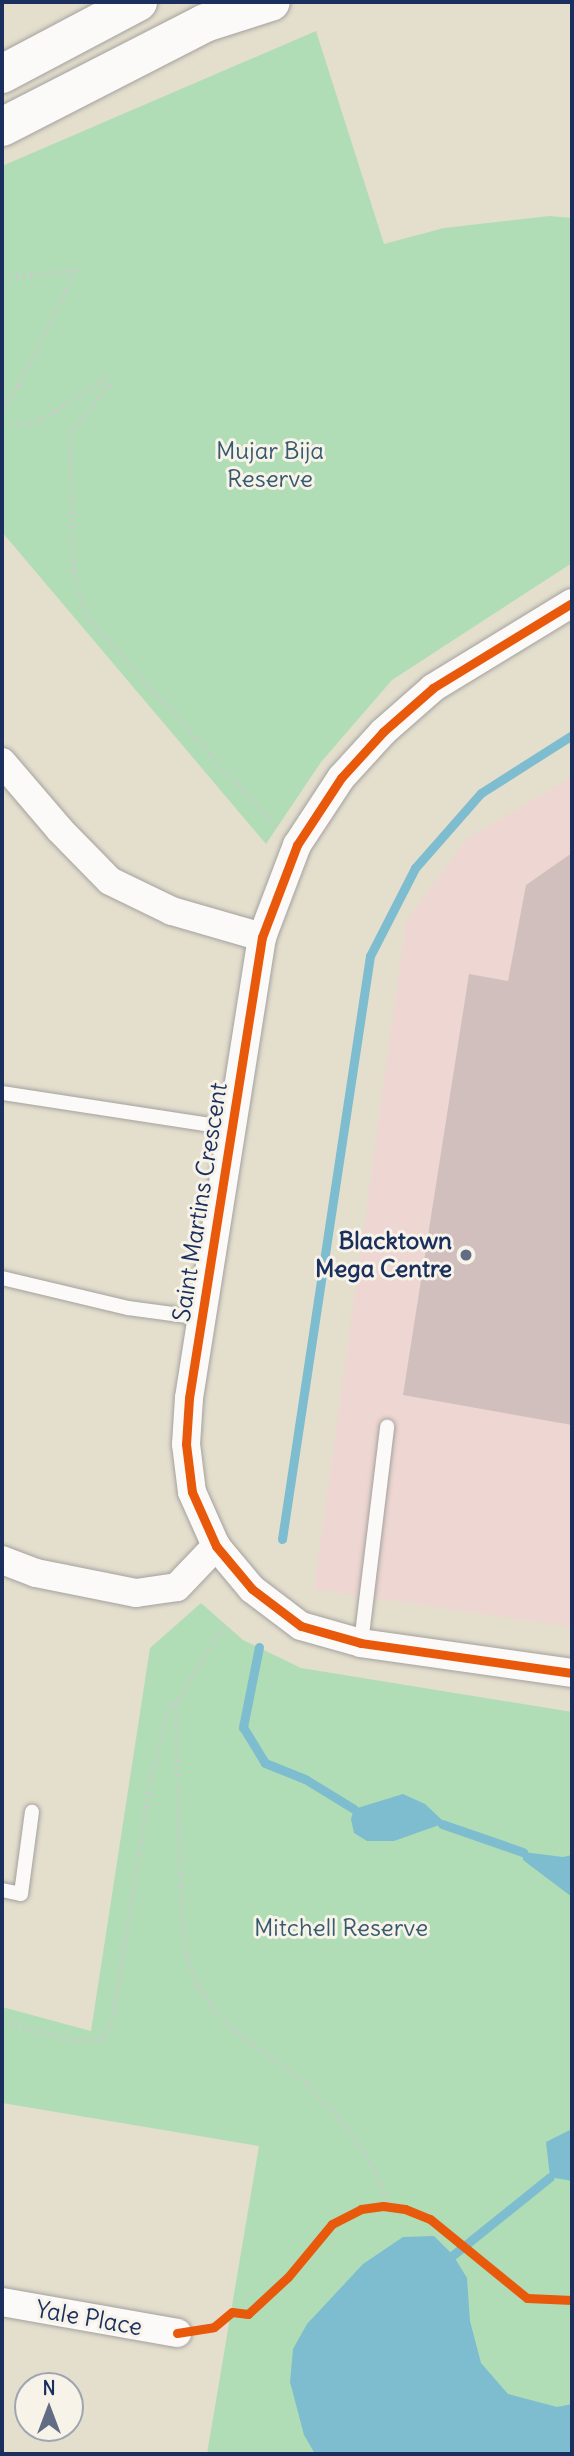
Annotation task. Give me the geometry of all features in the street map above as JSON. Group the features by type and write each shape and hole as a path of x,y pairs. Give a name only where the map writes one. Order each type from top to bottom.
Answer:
{"main road":[{"path":"2,74 138,2"},
{"path":"2,127 205,23 271,2"}],"street":[{"name":"Saint Martins Crescent","path":"572,603 433,688 383,732 341,778 298,845 277,892 262,937 202,1318 186,1444 192,1492 216,1546 236,1574 280,1613 301,1626 361,1643 572,1673"},
{"path":"2,762 60,830 110,881 172,912 262,937"},
{"path":"2,1560 36,1573 136,1593 177,1587 216,1546"},
{"name":"Yale Place","path":"2,2302 177,2333"}],"lane":[{"path":"2,1093 232,1128"},
{"path":"2,1278 128,1308 202,1318"},
{"path":"361,1643 387,1427"},
{"path":"2,1890 21,1894 32,1812"}],"path":[{"path":"2,278 76,271 19,385 2,411"},
{"path":"2,424 29,424 55,411 104,379 108,386 70,435 74,571 86,617 270,821 298,845"},
{"path":"227,1623 214,1639 176,1704 182,1919 187,1956 197,1984 213,2008 237,2032 309,2085 341,2120 370,2160 390,2207"},
{"path":"2,2022 78,2040 101,2039 112,2022 151,1776 170,1704 176,1704"}],"shaded area":[{"name":"Blacktown Mega Centre","path":"572,777 572,1627 314,1589 406,921 467,839"}],"green space":[{"name":"Mujar Bija Reserve","path":"316,31 384,244 444,228 549,216 572,218 572,563 392,680 321,762 266,844 2,532 2,166"},
{"name":"Mitchell Reserve","path":"201,1603 243,1640 301,1668 572,1712 572,2454 207,2454 259,2146 2,2103 2,2007 91,2031 150,1648"}],"water":[{"path":"403,1794 425,1804 442,1820 442,1824 394,1841 367,1841 354,1833 351,1819 354,1809"},
{"path":"523,1852 563,1857 572,1855 572,1897 523,1860"},
{"path":"572,2129 572,2181 550,2177 546,2142"},
{"path":"434,2236 453,2255 467,2278 470,2321 481,2363 508,2394 557,2407 572,2404 572,2454 315,2454 304,2435 290,2382 293,2349 307,2324 363,2264 403,2237"}],"building":[{"path":"572,853 572,1425 403,1395 469,974 508,981 526,885"}],"waterway":[{"path":"282,1539 370,956 415,868 481,793 572,735"},
{"path":"259,1647 243,1727 265,1763 305,1779 354,1809"},
{"path":"442,1824 523,1852"},
{"path":"453,2255 550,2177"}],"cycle path":[{"path":"572,603 433,688 383,732 341,778 297,845 262,937 189,1398 186,1444 192,1492 216,1546 252,1589 301,1626 361,1643 572,1673"},
{"path":"177,2333 214,2327 232,2312 248,2314 288,2277 332,2224 361,2209 383,2206 405,2209 430,2219 527,2298 572,2300"}],"place":[{"name":"Blacktown Mega Centre","path":"466,1255"}]}
